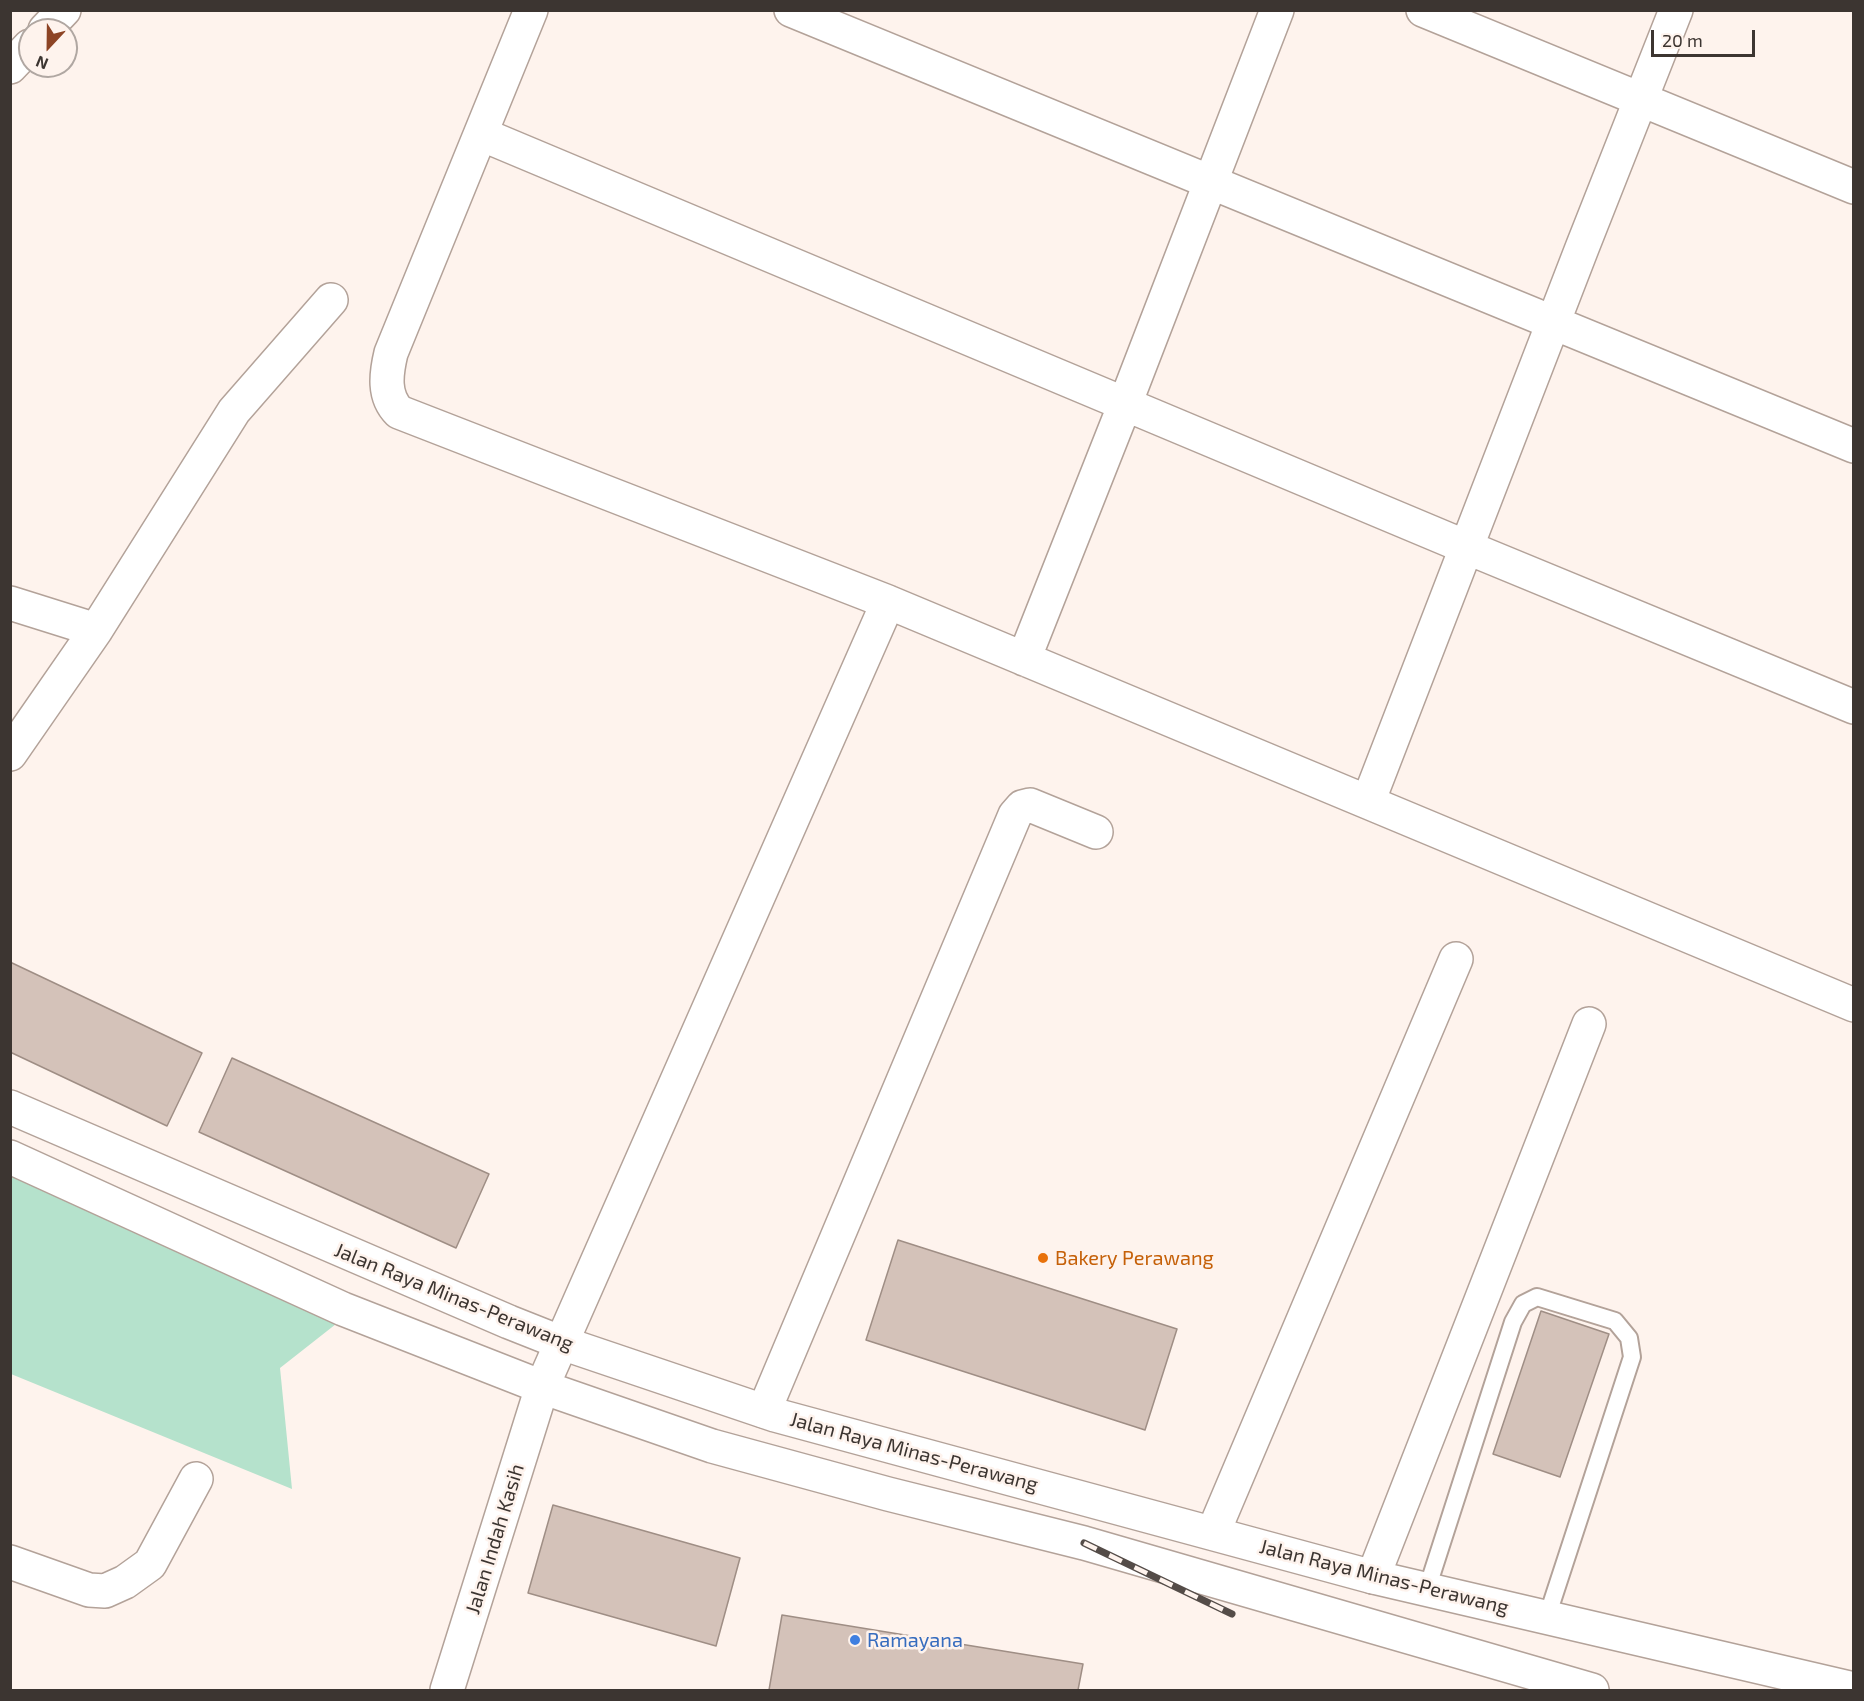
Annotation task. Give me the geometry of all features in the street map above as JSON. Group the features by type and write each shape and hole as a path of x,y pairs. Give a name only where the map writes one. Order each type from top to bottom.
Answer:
{"street":[{"path":"531,10 391,353 386,375 393,406 399,412 888,602 1854,1005"},
{"path":"791,10 1854,446"},
{"path":"1024,659 1277,10"},
{"path":"1423,10 1854,187"},
{"path":"1368,802 1676,10"},
{"path":"481,134 1854,707"},
{"path":"10,754 96,630 234,411 331,300"},
{"name":"Jalan Indah Kasih","path":"447,1690 542,1387 888,602"},
{"path":"10,603 96,630"},
{"path":"764,1411 1015,815 1022,807 1030,805 1096,832"},
{"path":"1213,1533 1456,959"},
{"path":"1373,1577 1589,1024"},
{"name":"Jalan Raya Minas-Perawang","path":"10,1107 450,1298 562,1343 764,1411 1373,1577 1854,1689"},
{"path":"10,1157 343,1309 542,1387 712,1446 888,1494 1084,1543 1592,1690"},
{"path":"10,1562 89,1590 105,1591 125,1582 150,1564 196,1479"}],"lane":[{"path":"1427,1589 1513,1322 1524,1304 1537,1298 1615,1321 1629,1338 1632,1357 1547,1617"}],"green space":[{"path":"10,1147 364,1302 280,1368 292,1489 11,1374"}],"building":[{"path":"10,962 202,1053 167,1126 10,1052"},
{"path":"232,1058 489,1174 456,1248 199,1132"},
{"path":"898,1240 1177,1329 1145,1430 866,1340"},
{"path":"1541,1311 1609,1334 1560,1477 1493,1454"},
{"path":"553,1505 740,1558 716,1646 528,1593"},
{"name":"Ramayana","path":"782,1615 1083,1664 1078,1690 769,1690"}],"railway":[{"path":"1084,1543 1232,1614"}],"place":[{"name":"Bakery Perawang","path":"1043,1258"},
{"name":"Ramayana","path":"855,1640"}]}
